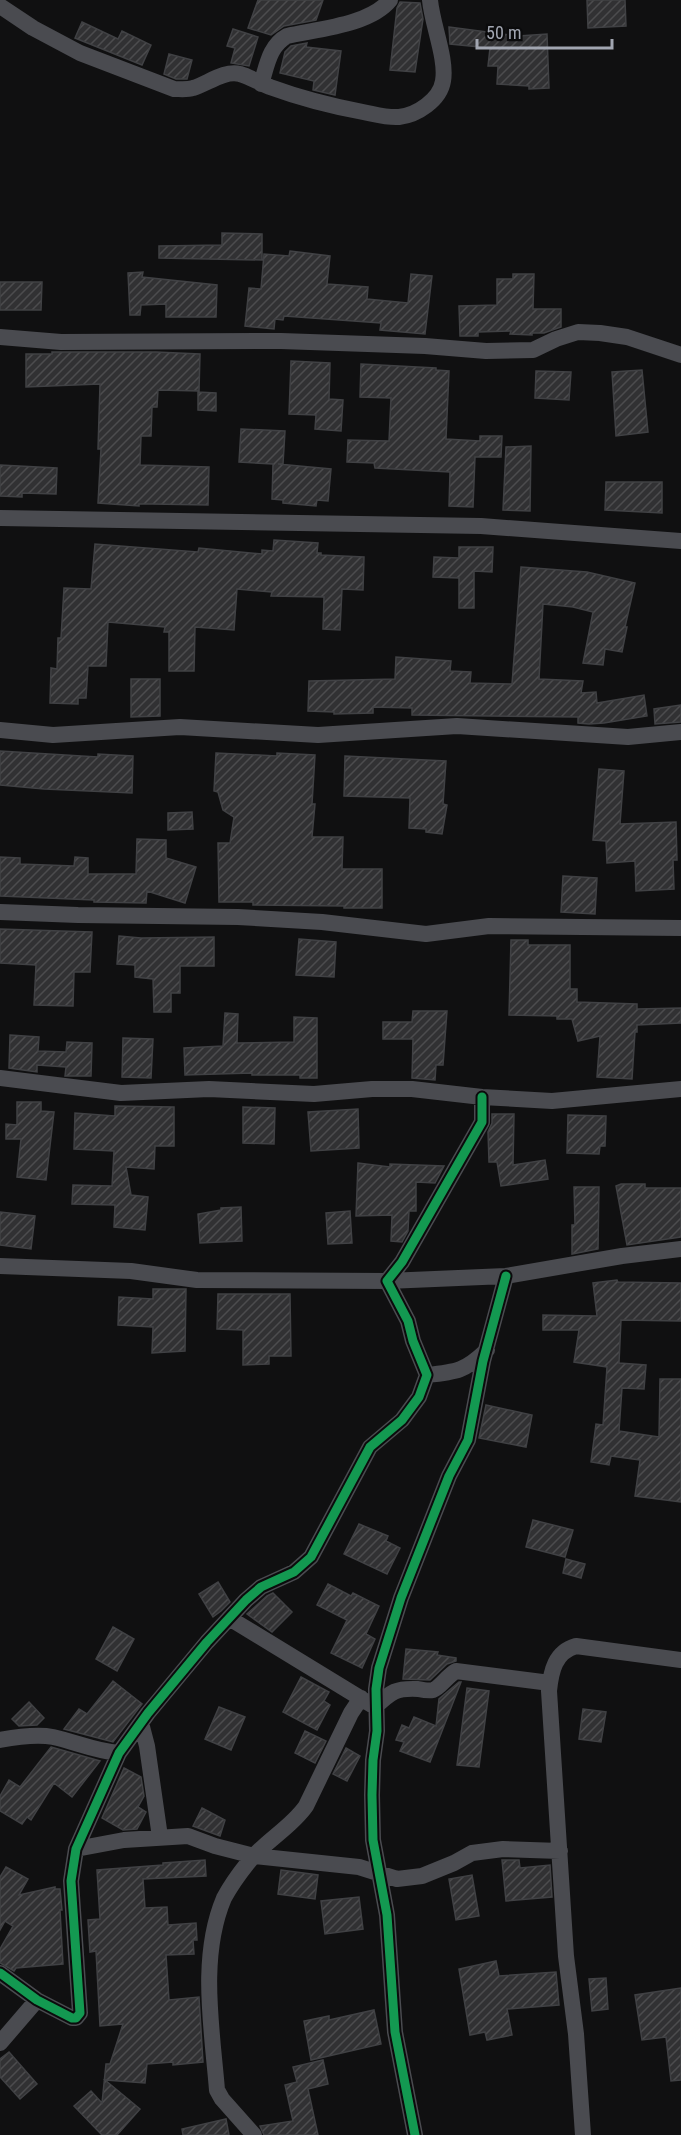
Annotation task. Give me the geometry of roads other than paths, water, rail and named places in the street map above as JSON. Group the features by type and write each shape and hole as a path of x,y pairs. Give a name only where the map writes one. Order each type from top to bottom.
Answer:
{"street":[{"path":"261,84 274,46 280,40 287,36 365,19 384,8 390,0"},
{"path":"0,6 33,28 80,53 174,89 191,89 226,74 239,74 308,100 399,117 413,113 428,104 436,97 443,81 443,64 431,15 430,0"},
{"path":"0,337 84,342 281,341 509,351 532,350 578,332 589,332 627,337 681,355"},
{"path":"0,518 481,526 681,541"},
{"path":"0,730 52,735 180,727 318,735 457,726 628,737 681,732"},
{"path":"0,912 250,918 321,922 426,934 489,926 681,928"},
{"path":"0,1078 121,1093 209,1089 314,1094 372,1089 412,1089 482,1097 552,1101 681,1089"},
{"path":"387,1281 402,1262 482,1122 482,1097"},
{"path":"0,1266 131,1271 196,1280 387,1281 506,1276 622,1256 681,1249"},
{"path":"415,2135 395,2032 387,1915 373,1840 373,1760 377,1731 368,1702 401,1598 449,1476 468,1440 487,1350 506,1276"},
{"path":"0,1973 37,2000 72,2018 76,2018 80,2013 71,1881 76,1849 119,1753 201,1649 229,1618 261,1587 294,1572 311,1557 370,1447 402,1420 419,1397 427,1375 408,1322 387,1281"},
{"path":"427,1375 451,1373 470,1366 487,1350"},
{"path":"229,1618 368,1702"},
{"path":"583,2135 576,2034 566,1956 550,1677 560,1655 566,1649 576,1646 681,1660"},
{"path":"254,2135 222,2099 217,2090 209,1972 215,1927 225,1898 263,1845 296,1820 306,1806 351,1713 368,1702 393,1691 432,1690 440,1687 447,1676 456,1671 550,1683"},
{"path":"141,1724 147,1746 160,1837"},
{"path":"0,1740 51,1737 84,1747 119,1753"},
{"path":"76,1849 124,1840 188,1836 254,1856 359,1867 397,1879 422,1876 472,1853 503,1849 560,1851"},
{"path":"0,2043 37,2000"}]}
